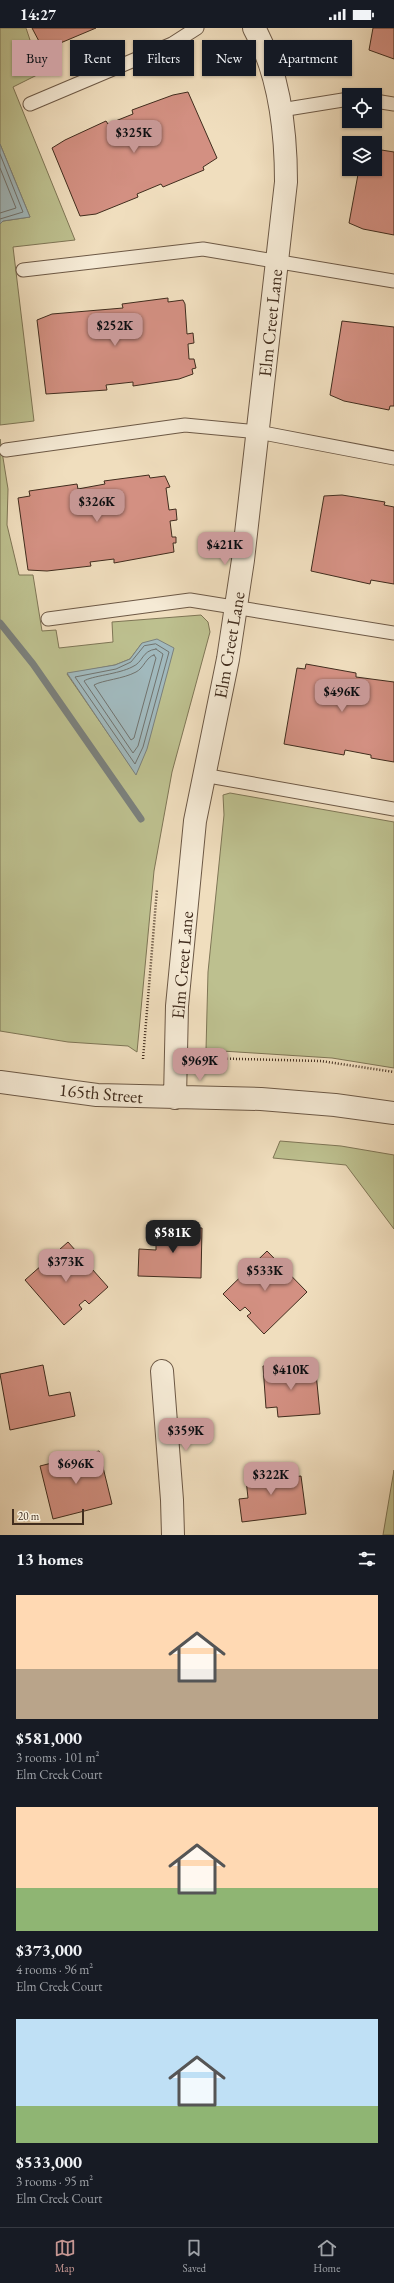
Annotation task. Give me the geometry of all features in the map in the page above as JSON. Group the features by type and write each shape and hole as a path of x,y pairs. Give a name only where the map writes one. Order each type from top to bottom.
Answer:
{"street":[{"name":"Elm Creet Lane","path":"174,1098 177,1006 195,821 203,775 228,659 236,607 258,432 286,182 286,140 276,82 254,28"},
{"name":"165th Street","path":"0,1082 97,1095 262,1099 335,1105 394,1113"},
{"path":"162,1372 172,1500 173,1535"}],"lane":[{"path":"30,104 172,44 197,28"},
{"path":"281,110 342,100"},
{"path":"382,102 394,104"},
{"path":"23,270 203,249 394,280"},
{"path":"6,450 185,425 258,432 394,458"},
{"path":"48,619 190,600 394,634"},
{"path":"203,775 394,810"}],"path":[{"path":"143,1059 157,890"},
{"path":"199,1058 210,1057 321,1061 394,1072"}],"green space":[{"path":"0,28 26,28 30,40 12,40 12,76 35,76 13,87 75,240 13,247 34,421 0,425 0,224 3,221 30,217 0,144"},
{"path":"0,439 8,489 7,525 19,575 33,575 42,631 56,630 59,648 113,642 112,622 201,615 208,622 210,632 172,772 154,871 137,1052 128,1046 68,1042 0,1031","holes":["142,643 136,774 67,674 115,665 130,659"]},
{"path":"230,793 394,822 394,1068 332,1058 206,1050 208,972 224,815 223,795"},
{"path":"280,1141 341,1146 394,1155 394,1229 346,1165 273,1158"},
{"path":"394,1470 394,1535 383,1535"}],"water":[{"path":"0,144 30,217 3,221 0,224"},
{"path":"157,639 174,648 147,749 136,775 67,673 115,665 130,659 142,643"}],"building":[{"path":"32,28 96,28 62,42 62,40 38,40"},
{"path":"373,28 394,28 394,59 369,50"},
{"path":"188,92 217,158 203,167 204,170 163,187 161,184 137,194 138,197 96,214 80,216 52,148 65,140 106,121 108,124 133,114 132,110 173,95"},
{"path":"382,150 394,152 394,235 363,229 349,223 358,176 382,176"},
{"path":"168,298 168,302 183,300 185,304 187,334 193,333 194,343 188,344 189,359 194,359 196,368 192,369 193,374 179,379 133,386 133,382 106,385 107,390 46,394 37,320 52,314 123,308 122,304"},
{"path":"342,321 394,327 394,406 390,406 389,410 344,401 330,395"},
{"path":"149,475 150,478 165,476 170,487 166,488 169,510 176,509 177,520 170,521 172,537 176,537 176,543 173,543 174,552 114,563 114,559 90,562 91,566 47,571 28,570 18,498 30,496 29,491 77,484 78,489 105,484 104,481"},
{"path":"342,495 385,502 384,505 394,507 394,584 371,580 370,584 311,571 324,496"},
{"path":"306,664 356,673 356,677 394,682 394,762 371,758 371,755 345,750 344,755 284,744 297,668 305,669"},
{"path":"156,1227 202,1228 201,1278 138,1276 139,1249 156,1250"},
{"path":"68,1242 108,1287 89,1304 85,1300 79,1305 82,1309 64,1325 25,1280"},
{"path":"267,1251 307,1292 264,1334 247,1316 251,1313 245,1307 240,1311 223,1294"},
{"path":"295,1364 296,1375 316,1373 320,1414 278,1417 277,1407 266,1408 263,1366"},
{"path":"43,1365 49,1396 70,1392 75,1416 10,1430 0,1374"},
{"path":"99,1451 112,1504 53,1519 40,1466"},
{"path":"274,1466 276,1479 301,1476 306,1514 242,1522 239,1499 248,1498 245,1470"}],"waterway":[{"path":"0,623 33,664 141,819"}]}
